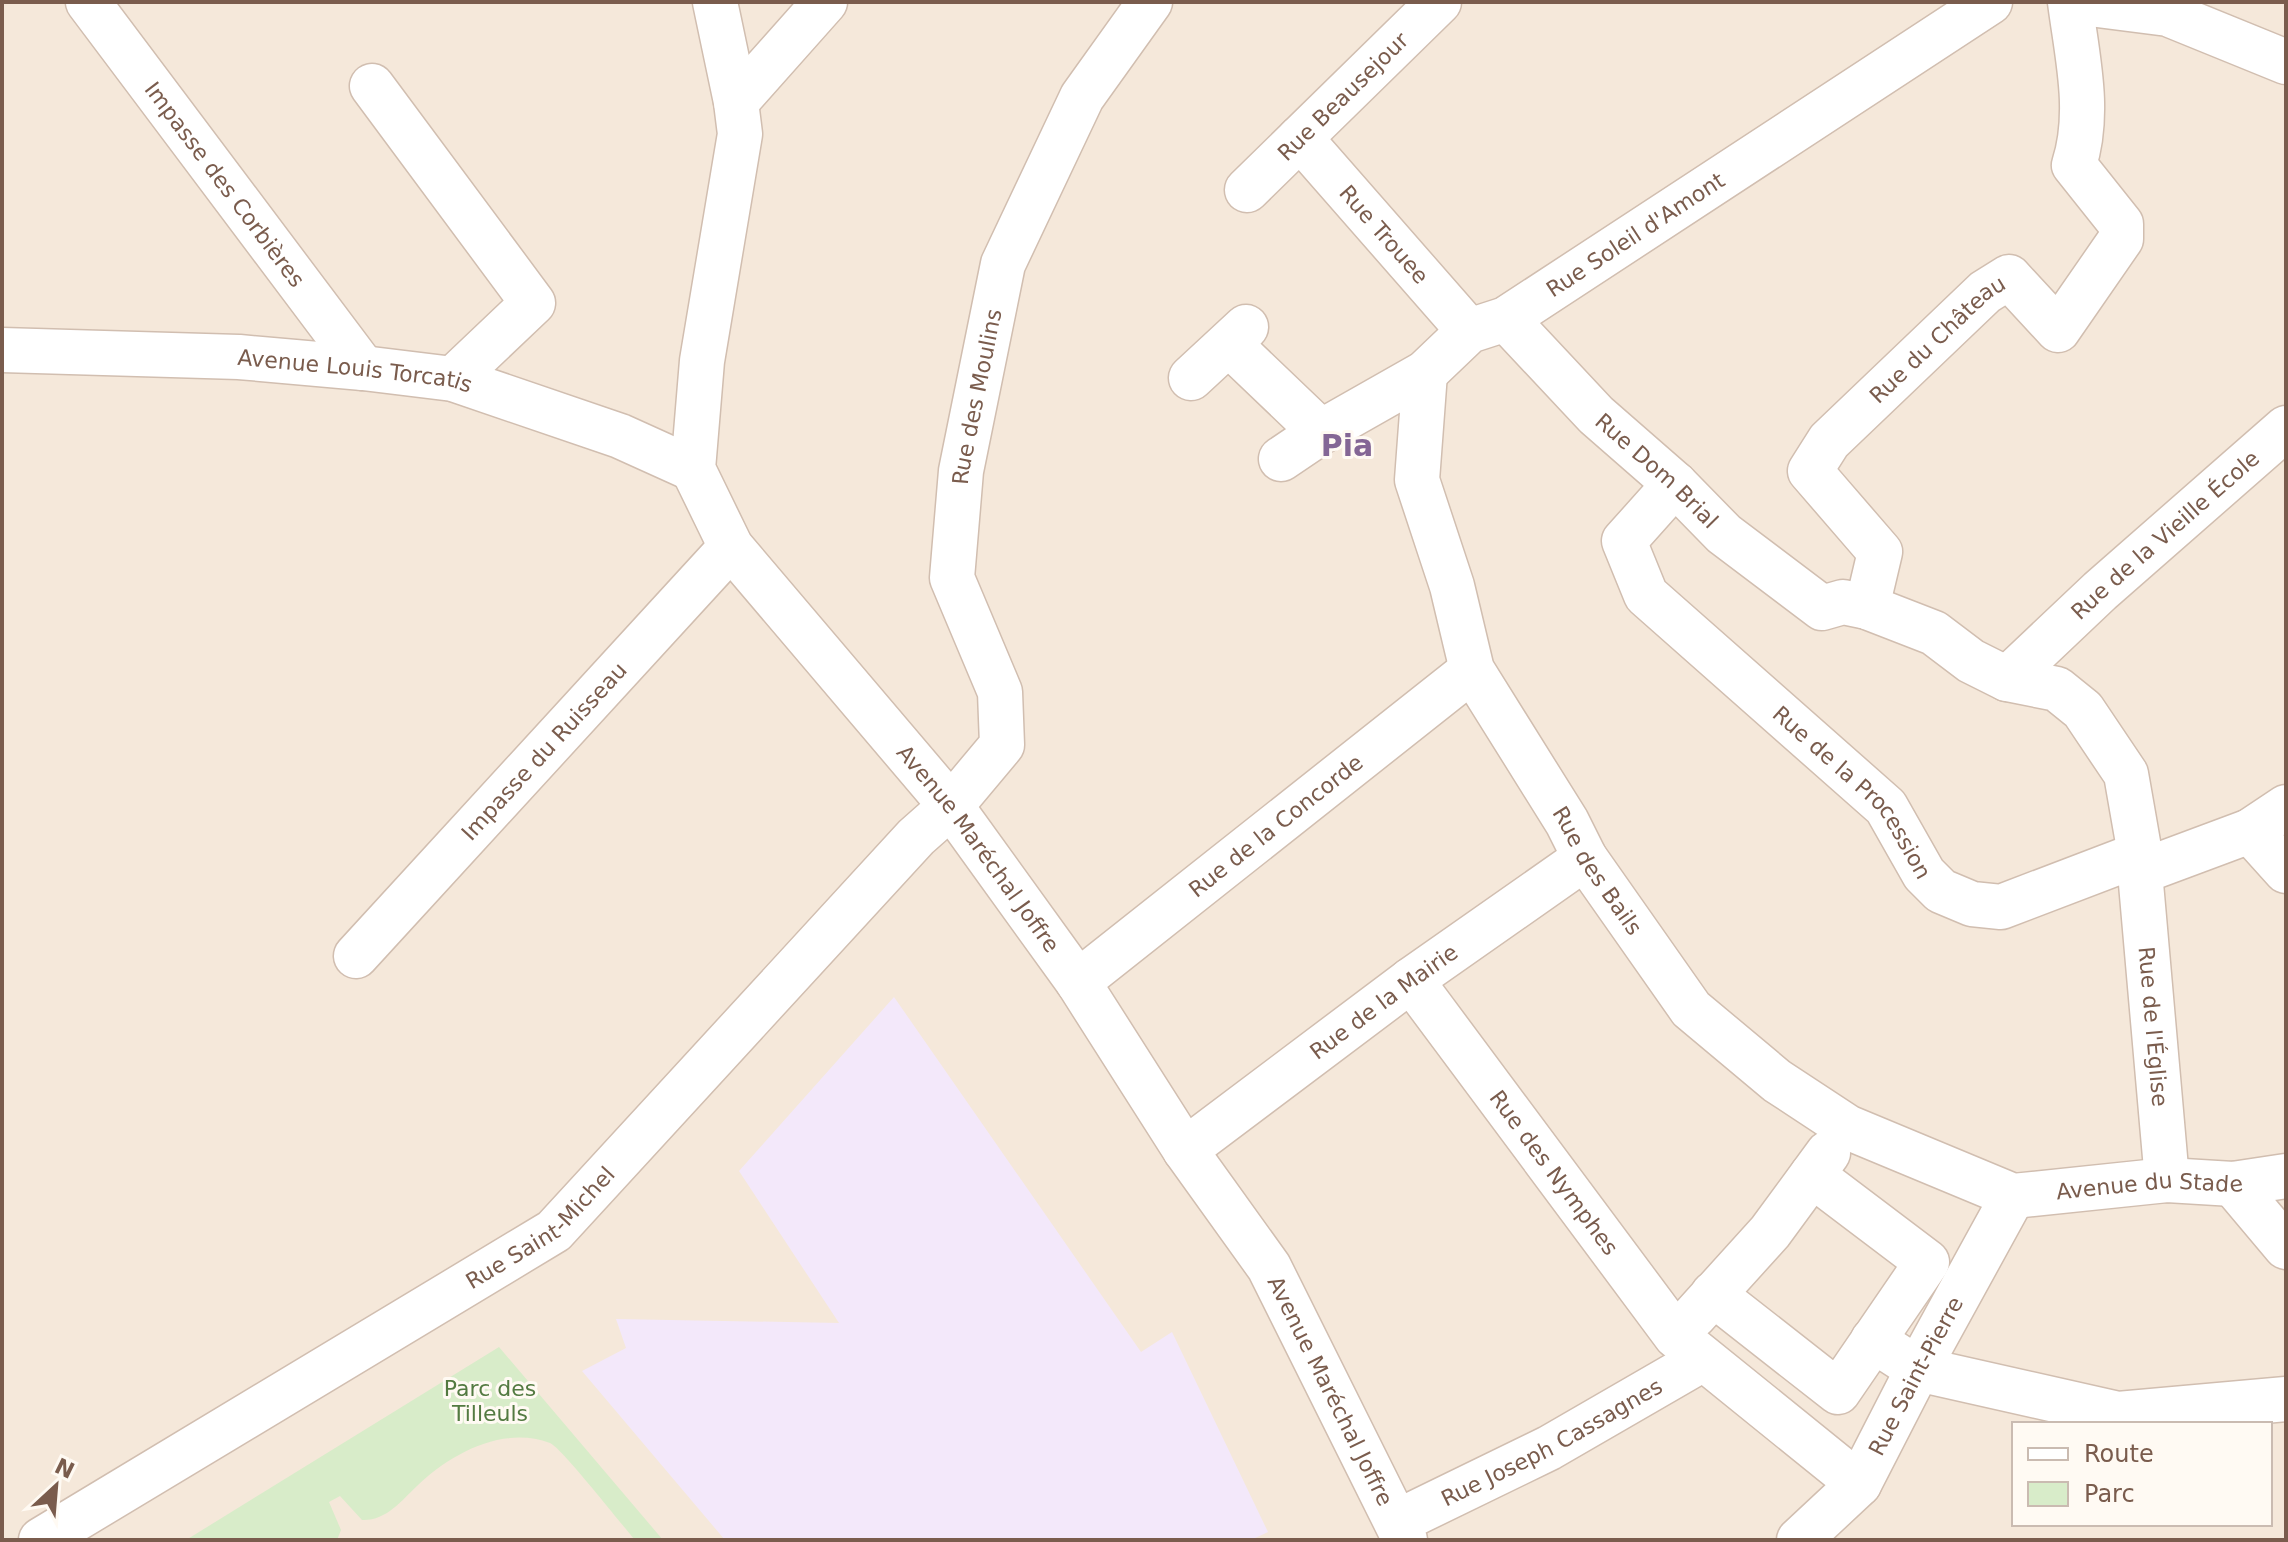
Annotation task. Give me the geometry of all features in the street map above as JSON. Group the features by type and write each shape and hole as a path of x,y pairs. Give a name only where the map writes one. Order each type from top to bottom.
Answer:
{"street":[{"name":"Impasse des Corbières","path":"88,2 363,368"},
{"path":"693,469 702,361 738,118 715,2"},
{"path":"738,118 825,2"},
{"name":"Rue des Moulins","path":"951,806 1002,745 1000,692 952,578 961,471 1003,264 1082,97 1150,2"},
{"name":"Rue Beausejour","path":"1247,190 1439,2"},
{"name":"Rue Soleil d'Amont","path":"1281,459 1321,432 1425,373 1488,325 1990,2"},
{"path":"2072,2 2168,14 2286,62"},
{"name":"Rue du Château","path":"1867,607 1880,552 1810,471 1829,441 1985,292 2009,277 2058,330 2121,239 2121,224 2074,165 2081,142 2083,109 2072,2"},
{"path":"372,86 533,303 453,379"},
{"name":"Rue Trouee","path":"1300,138 1488,325"},
{"name":"Rue Dom Brial","path":"1488,325 1675,484 1724,534 1822,608 1843,602 1867,607"},
{"path":"1191,378 1238,335 1321,432"},
{"name":"Avenue Louis Torcatis","path":"8,340 239,357 453,379 620,436 693,469"},
{"name":"Rue des Bails","path":"1425,373 1417,480 1452,586 1472,670 1567,822 1585,858 1691,1009 1777,1081 1847,1127 2013,1196"},
{"name":"Rue de la Vieille École","path":"2007,679 2191,509 2286,428"},
{"name":"Avenue Maréchal Joffre","path":"693,469 731,547 951,806 1078,982 1185,1150 1269,1267 1401,1531"},
{"name":"Rue de la Procession","path":"1675,484 1624,541 1646,595 1886,807 1924,874 1941,891 1972,904 2001,907 2250,831 2286,807"},
{"name":"Impasse du Ruisseau","path":"356,956 731,547"},
{"path":"1867,607 1934,633 1971,661 2007,679"},
{"name":"Rue de la Concorde","path":"1078,982 1472,670"},
{"name":"Rue de l'Église","path":"2007,679 2057,689 2083,710 2126,774 2140,863 2167,1180"},
{"name":"Rue Saint-Michel","path":"41,1540 554,1231 916,837 951,806"},
{"path":"2250,831 2286,871"},
{"name":"Rue de la Mairie","path":"1185,1150 1411,980 1585,858"},
{"name":"Rue des Nymphes","path":"1411,980 1690,1347 1859,1484"},
{"name":"Rue Joseph Cassagnes","path":"1401,1531 1549,1448 1690,1347 1713,1294 1770,1232 1847,1127"},
{"path":"1713,1294 1838,1392 1927,1262 1812,1175"},
{"name":"Avenue du Stade","path":"2013,1196 2167,1180 2233,1184 2286,1176"},
{"path":"2233,1184 2286,1247"},
{"name":"Rue Saint-Pierre","path":"1799,1540 1859,1484 2013,1196"},
{"path":"1873,1340 1918,1369 2118,1414 2286,1399"}],"shaded area":[{"path":"2,2 2286,2 2286,1540 2,1540"},
{"path":"894,997 1141,1352 1172,1332 1268,1532 1251,1540 725,1540 582,1371 626,1348 616,1319 839,1323 739,1171"}],"green space":[{"name":"Parc des Tilleuls","path":"499,1347 663,1540 635,1540 578,1471 550,1443 532,1438 514,1438 478,1446 445,1463 392,1509 378,1517 362,1520 340,1496 329,1502 341,1530 337,1540 186,1540"}],"district":[{"name":"Pia","path":"1347,446"}]}
